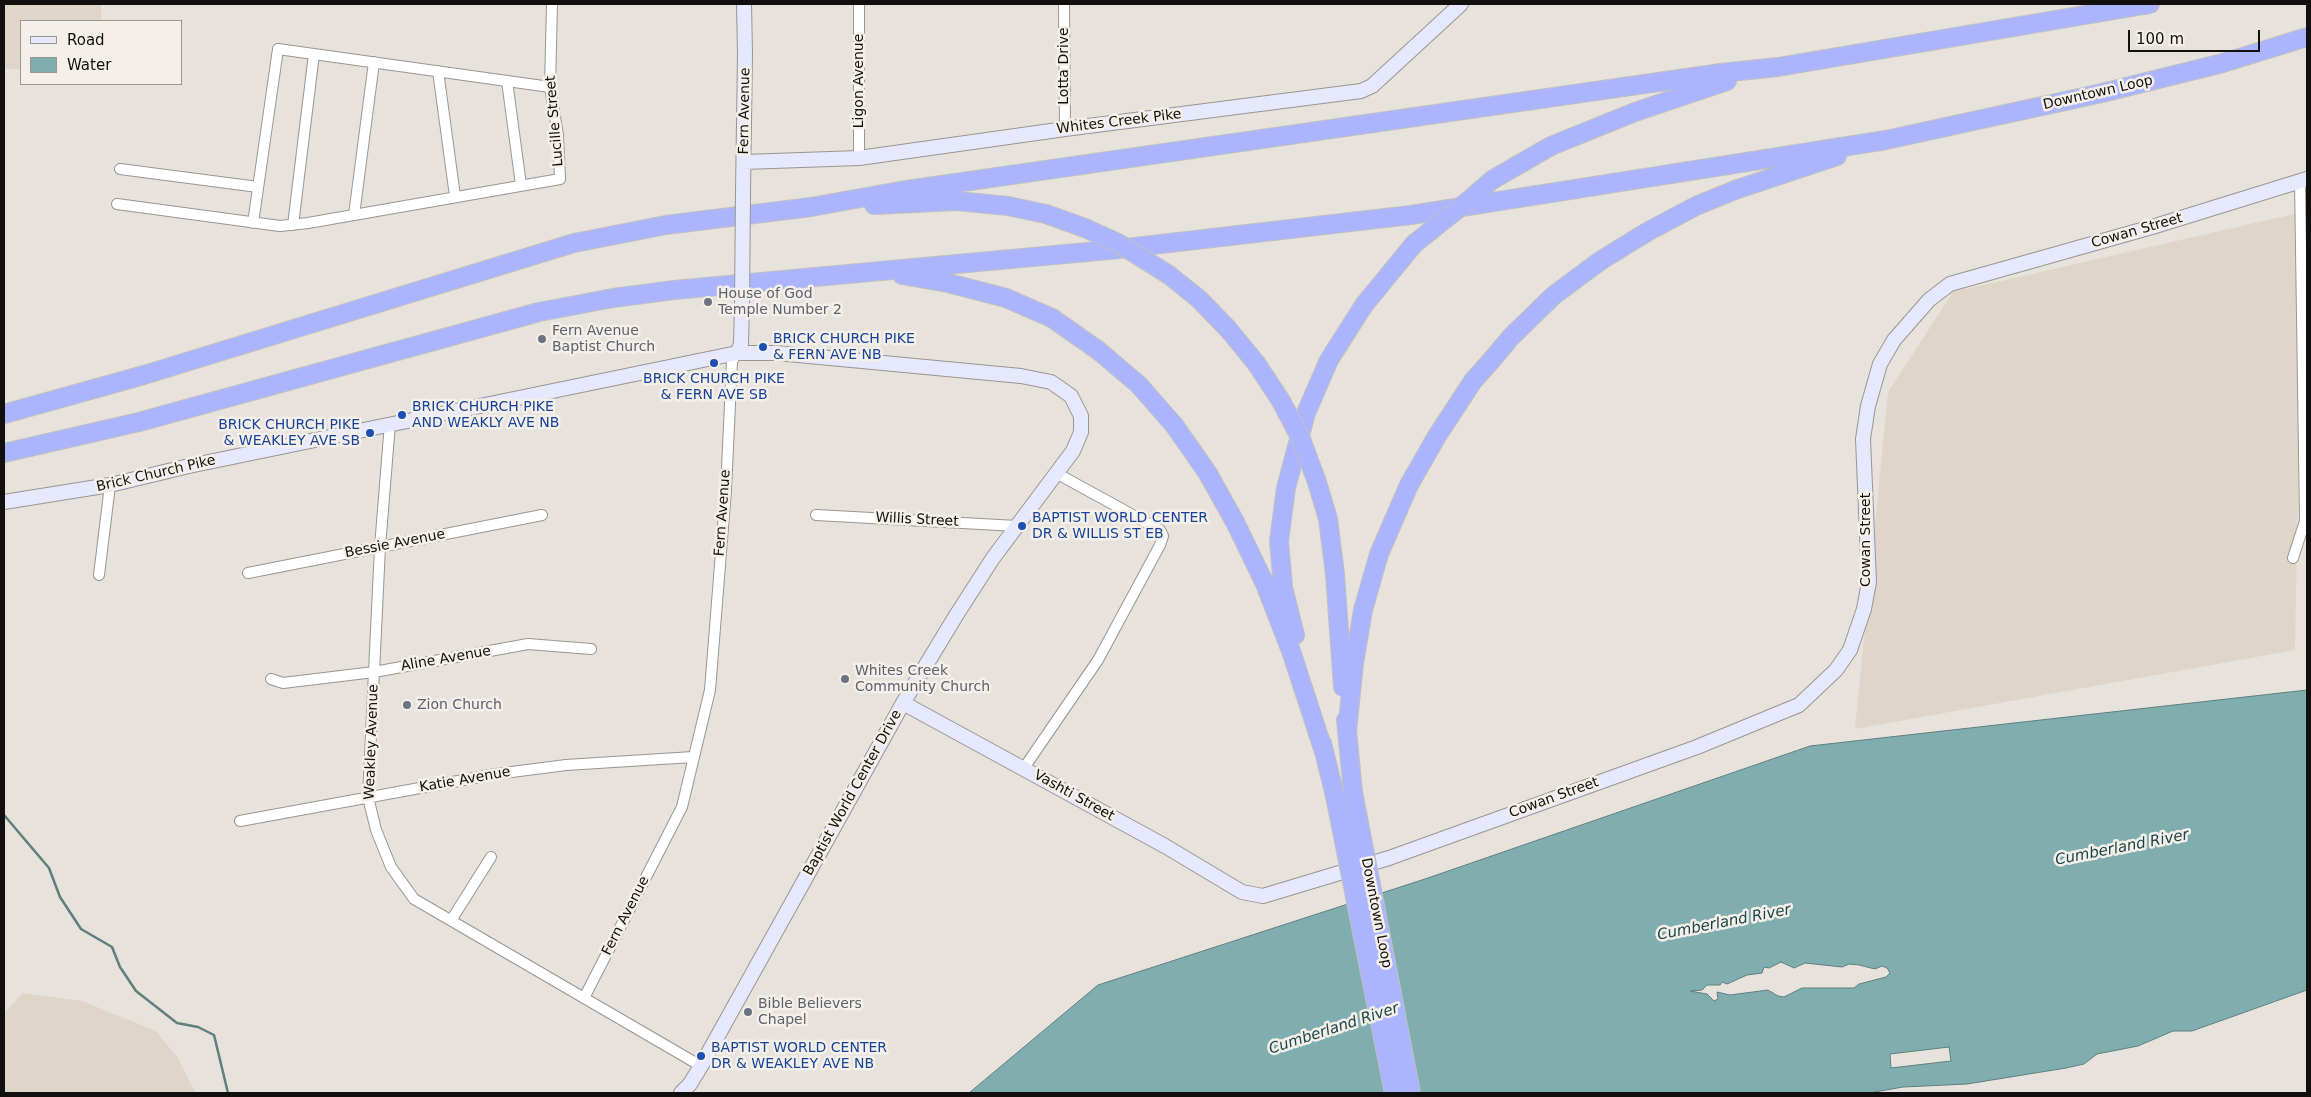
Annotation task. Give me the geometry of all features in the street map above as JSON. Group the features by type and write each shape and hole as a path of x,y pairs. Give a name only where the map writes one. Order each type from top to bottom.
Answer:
{"highway":[{"path":"4,414 135,378 574,243 666,224 811,207 910,189 1711,74 1778,67 2150,4"},
{"name":"Downtown Loop","path":"1886,140 2111,91 2223,62 2307,37"},
{"path":"1324,752 1283,586 1279,541 1286,488 1306,413 1329,360 1364,305 1414,244 1492,180 1551,146 1635,112 1704,88 1778,67"},
{"path":"4,453 140,422 539,312 674,290 886,272 938,264 1109,250 1411,216 1886,140"},
{"path":"1347,732 1354,663 1362,619 1379,554 1409,485 1436,436 1473,382 1511,337 1553,296 1600,261 1672,219 1735,190 1886,140"},
{"path":"811,207 957,201 1008,206 1046,214 1085,228 1118,243 1169,275 1199,300 1228,329 1256,363 1301,439 1317,482 1328,519 1335,574 1347,732"},
{"path":"886,272 948,283 1006,298 1052,318 1099,351 1139,385 1174,425 1207,472 1235,522 1265,584 1285,634 1324,752"},
{"name":"Downtown Loop","path":"1347,732 1353,792 1411,1093"},
{"name":"Downtown Loop","path":"1324,752 1335,796 1394,1093"}],"street":[{"name":"Lucille Street","path":"520,185 560,178 558,135 550,87 552,4"},
{"name":"Fern Avenue","path":"584,998 682,807 710,690 726,490 732,361 741,344 744,4"},
{"name":"Ligon Avenue","path":"859,4 859,158"},
{"name":"Lotta Drive","path":"1064,4 1065,129"},
{"name":"Whites Creek Pike","path":"744,162 859,158 1361,91 1372,86 1461,4"},
{"path":"253,223 278,49 550,87"},
{"path":"293,225 314,54"},
{"path":"354,215 374,62"},
{"path":"438,71 455,196"},
{"path":"117,204 280,226 354,215 520,185 507,81"},
{"path":"120,169 258,187"},
{"path":"2293,558 2305,520 2304,180"},
{"name":"Cowan Street","path":"1242,892 1263,896 1389,858 1714,740 1799,704 1836,670 1847,654 1861,617 1869,582 1864,439 1868,406 1880,364 1891,346 1929,300 1950,284 2152,227 2304,180"},
{"name":"Brick Church Pike","path":"4,502 110,485 390,423 737,353 776,352 1021,376 1051,382 1071,396"},
{"name":"Baptist World Center Drive","path":"681,1093 690,1084 701,1066 903,703 989,564 1072,450 1081,432 1081,416 1071,396"},
{"name":"Weakley Avenue","path":"390,423 380,547 368,797 376,830 391,867 414,899 452,919 701,1066"},
{"path":"1024,768 1098,660 1160,545 1163,536 1160,530 1056,473"},
{"path":"99,575 110,485"},
{"name":"Willis Street","path":"816,514 1017,526"},
{"name":"Bessie Avenue","path":"248,574 542,515"},
{"name":"Aline Avenue","path":"271,679 283,683 374,672 528,644 591,649"},
{"name":"Vashti Street","path":"903,703 1165,846 1242,892"},
{"name":"Katie Avenue","path":"240,821 496,774 566,765 693,757"},
{"path":"452,919 491,857"}],"shaded area":[{"path":"4,4 101,4 101,20 20,20 20,69 4,69"},
{"path":"2303,212 2295,650 1855,729 1888,392 1953,292"},
{"path":"23,993 82,1001 156,1031 177,1057 196,1093 4,1093 4,1013"}],"water":[{"name":"Cumberland River","path":"2307,690 2307,990 2192,1031 2173,1031 2138,1046 2097,1054 2084,1064 1967,1084 1903,1087 1869,1093 969,1093 1098,985 1425,879 1810,746","holes":["1781,962 1794,968 1805,963 1842,967 1849,964 1875,969 1882,966 1887,968 1890,973 1886,977 1859,984 1854,988 1802,988 1784,997 1768,990 1730,995 1717,992 1718,999 1714,1001 1707,994 1690,991 1702,990 1707,985 1720,985 1722,982 1727,984 1747,975 1762,973 1764,967 1769,968","1949,1047 1951,1061 1891,1068 1890,1054"]}],"waterway":[{"path":"4,815 49,868 60,897 81,929 112,947 120,967 136,991 177,1023 198,1027 214,1035 228,1093"}],"place":[{"name":"House of God Temple Number 2","path":"708,302"},
{"name":"Fern Avenue Baptist Church","path":"542,339"},
{"name":"BRICK CHURCH PIKE & FERN AVE NB","path":"763,347"},
{"name":"BRICK CHURCH PIKE & FERN AVE SB","path":"714,363"},
{"name":"BRICK CHURCH PIKE AND WEAKLY AVE NB","path":"402,415"},
{"name":"BRICK CHURCH PIKE & WEAKLEY AVE SB","path":"370,433"},
{"name":"BAPTIST WORLD CENTER DR & WILLIS ST EB","path":"1022,526"},
{"name":"Whites Creek Community Church","path":"845,679"},
{"name":"Zion Church","path":"407,705"},
{"name":"Bible Believers Chapel","path":"748,1012"},
{"name":"BAPTIST WORLD CENTER DR & WEAKLEY AVE NB","path":"701,1056"}]}
